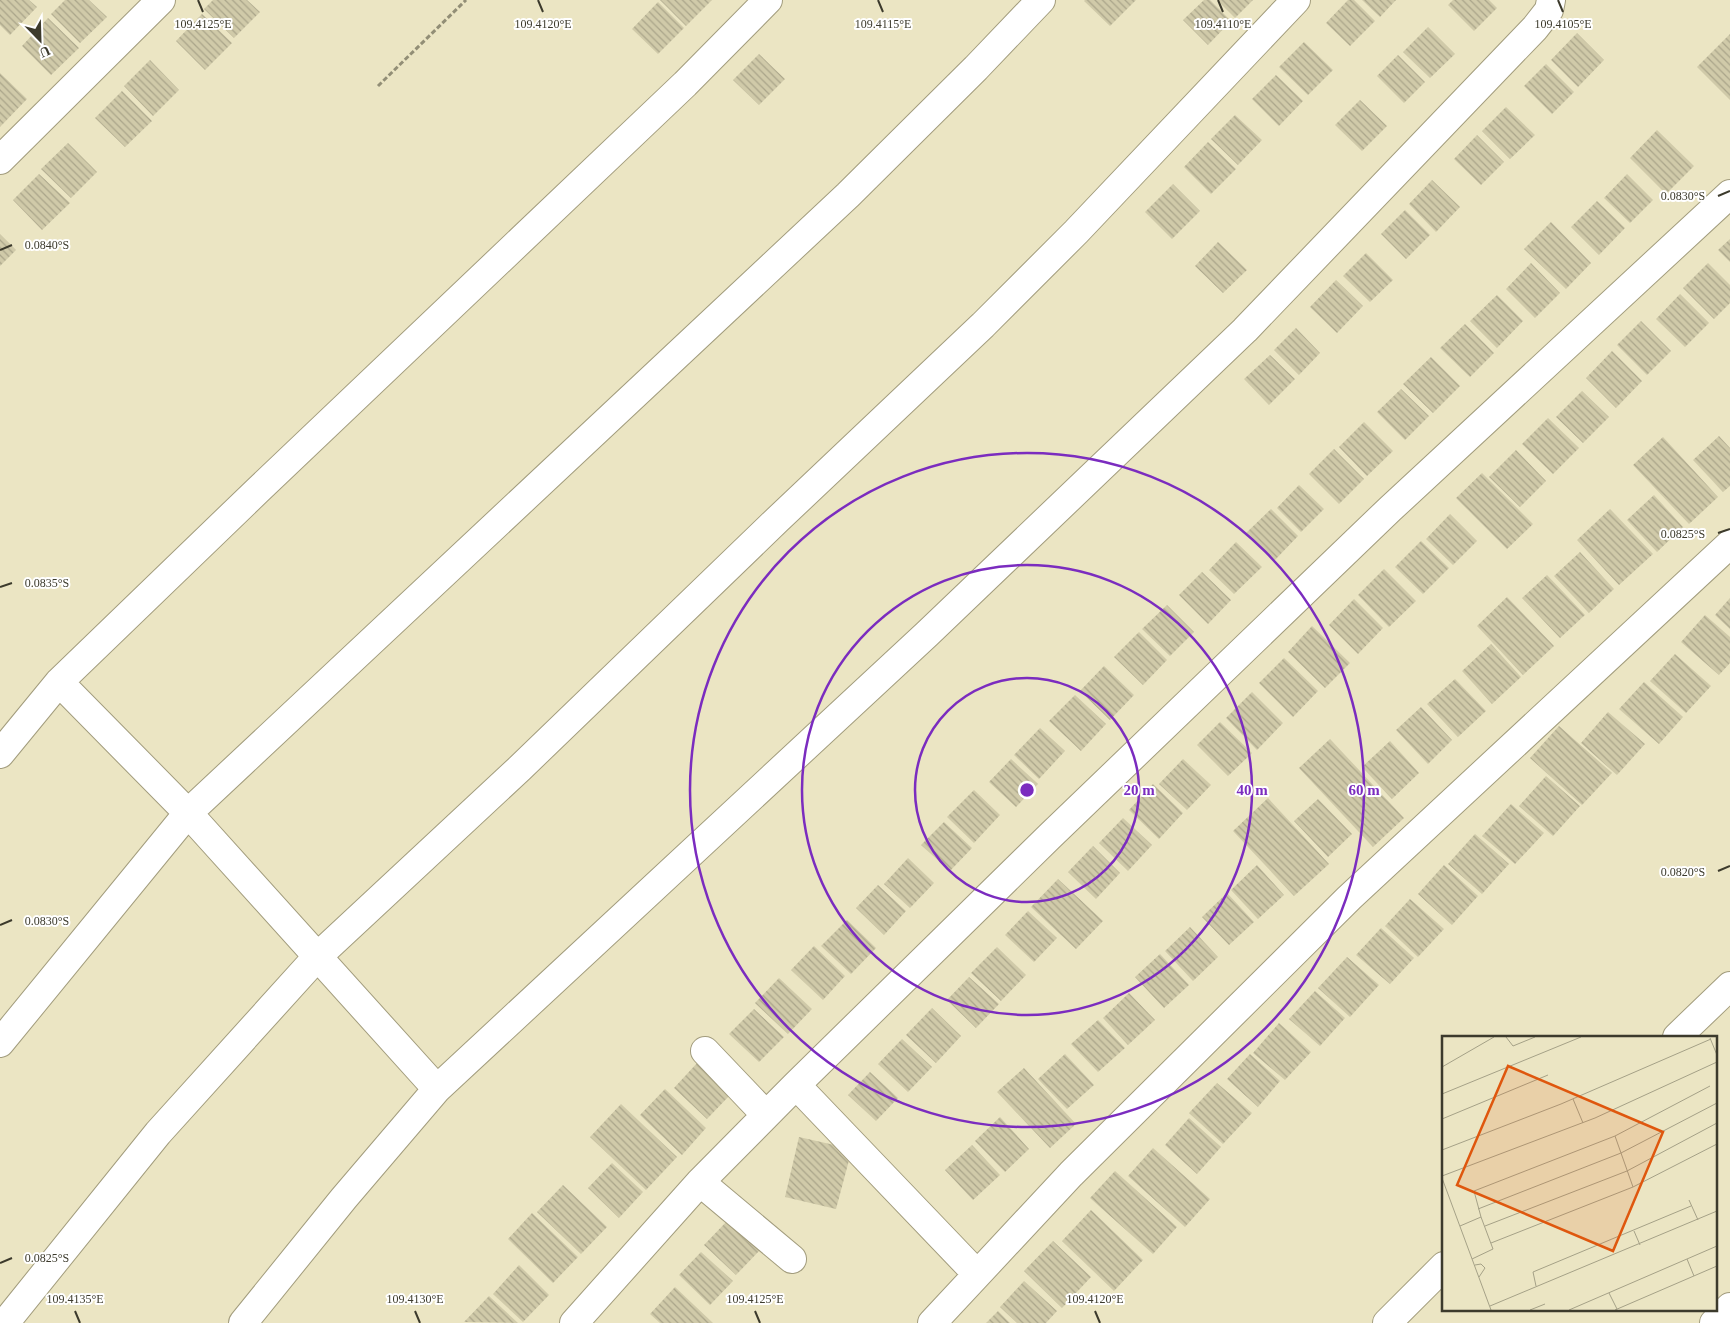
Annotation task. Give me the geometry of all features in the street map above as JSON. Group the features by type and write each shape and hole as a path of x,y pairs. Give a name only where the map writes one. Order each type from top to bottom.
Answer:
{"street":[{"path":"0,160 161,0"},
{"path":"0,754 59,682 685,84 768,0"},
{"path":"0,1043 188,813 848,195 976,68 1041,0"},
{"path":"5,1323 158,1133 318,957 520,768 777,520 983,326 1076,232 1296,0"},
{"path":"243,1323 344,1198 438,1089 927,634 1245,330 1535,28 1549,10 1551,0"},
{"path":"574,1323 700,1182 1050,836 1390,509 1730,194"},
{"path":"932,1323 1071,1174 1349,898 1730,544"},
{"path":"59,682 188,813 438,1089"},
{"path":"1678,1036 1730,986"},
{"path":"705,1051 766,1115"},
{"path":"796,1085 977,1274"},
{"path":"700,1182 792,1259"},
{"path":"1387,1323 1442,1268"},
{"path":"1714,1323 1730,1307"}],"path":[{"path":"378,86 466,0"}],"building":[{"path":"0,0 29,0 37,7 10,35 0,25"},
{"path":"65,0 89,0 107,17 80,43 51,14"},
{"path":"213,0 247,0 260,12 234,38 204,9"},
{"path":"660,0 712,0 686,26"},
{"path":"1085,0 1136,0 1110,26"},
{"path":"1204,0 1210,0 1231,21 1208,45 1183,20"},
{"path":"1217,0 1253,0 1235,18"},
{"path":"1348,0 1354,0 1375,21 1350,46 1326,23"},
{"path":"1362,0 1396,0 1380,17"},
{"path":"1453,0 1489,0 1497,8 1474,31 1448,5"},
{"path":"658,2 684,28 658,54 632,29"},
{"path":"202,14 232,43 205,70 176,41"},
{"path":"48,18 79,48 51,75 22,46"},
{"path":"1428,27 1455,54 1430,78 1403,52"},
{"path":"1577,33 1604,60 1578,87 1551,60"},
{"path":"1730,34 1730,100 1697,67"},
{"path":"1304,42 1333,70 1308,95 1279,67"},
{"path":"759,54 785,79 759,105 733,80"},
{"path":"1398,55 1425,82 1404,103 1377,76"},
{"path":"150,60 179,90 153,116 124,86"},
{"path":"1546,64 1574,92 1552,114 1524,86"},
{"path":"0,73 27,99 0,127"},
{"path":"1276,75 1303,101 1279,126 1252,99"},
{"path":"122,91 152,121 125,147 95,118"},
{"path":"1360,100 1387,126 1362,151 1335,125"},
{"path":"1506,107 1535,135 1510,159 1482,131"},
{"path":"1235,115 1262,140 1238,165 1211,139"},
{"path":"1657,130 1694,166 1666,194 1630,158"},
{"path":"1477,135 1504,162 1481,185 1454,159"},
{"path":"1208,142 1236,169 1211,194 1184,167"},
{"path":"68,143 97,172 71,198 41,169"},
{"path":"39,174 70,203 42,230 13,200"},
{"path":"1627,174 1653,200 1630,223 1604,198"},
{"path":"1432,180 1460,207 1436,232 1409,204"},
{"path":"1173,184 1200,211 1172,239 1145,212"},
{"path":"1597,201 1625,228 1599,255 1571,227"},
{"path":"1405,210 1430,235 1406,259 1381,234"},
{"path":"1551,222 1591,263 1566,289 1524,249"},
{"path":"0,234 16,250 0,266"},
{"path":"1730,239 1730,262 1718,250"},
{"path":"1218,242 1247,270 1223,293 1195,266"},
{"path":"1366,253 1393,280 1370,302 1343,276"},
{"path":"1531,263 1560,293 1535,318 1506,289"},
{"path":"1708,263 1730,285 1730,303 1714,319 1683,288"},
{"path":"1336,280 1363,306 1337,333 1310,307"},
{"path":"1680,294 1709,323 1685,347 1656,319"},
{"path":"1497,295 1523,321 1497,348 1470,321"},
{"path":"1641,321 1671,351 1647,375 1617,345"},
{"path":"1465,324 1494,353 1470,377 1440,348"},
{"path":"1296,328 1320,353 1299,375 1274,350"},
{"path":"1612,351 1642,381 1616,408 1586,378"},
{"path":"1270,355 1295,379 1269,405 1244,379"},
{"path":"1431,357 1460,386 1433,413 1403,384"},
{"path":"1401,389 1429,416 1405,440 1377,412"},
{"path":"1582,391 1609,417 1583,443 1556,417"},
{"path":"1548,418 1579,448 1553,474 1522,444"},
{"path":"1364,422 1393,451 1367,476 1339,447"},
{"path":"1719,436 1730,448 1730,486 1723,492 1693,460"},
{"path":"1663,437 1718,497 1689,524 1633,465"},
{"path":"1334,449 1364,479 1339,504 1309,474"},
{"path":"1516,450 1546,481 1520,507 1489,477"},
{"path":"1482,473 1533,524 1507,549 1456,498"},
{"path":"1299,485 1324,509 1301,532 1277,508"},
{"path":"1654,495 1683,527 1657,552 1627,520"},
{"path":"1271,509 1298,536 1274,561 1246,533"},
{"path":"1610,509 1653,554 1619,585 1577,540"},
{"path":"1450,514 1477,541 1453,565 1426,539"},
{"path":"1421,541 1449,568 1423,594 1395,567"},
{"path":"1236,542 1262,567 1234,594 1209,570"},
{"path":"1580,552 1614,589 1589,613 1554,576"},
{"path":"1384,569 1416,601 1389,627 1358,595"},
{"path":"1202,572 1231,600 1208,624 1179,595"},
{"path":"1547,575 1585,615 1560,638 1522,598"},
{"path":"1507,597 1554,646 1523,675 1477,626"},
{"path":"1730,598 1730,629 1715,615"},
{"path":"1354,599 1383,628 1358,654 1329,625"},
{"path":"1167,605 1194,632 1170,656 1142,629"},
{"path":"1705,615 1730,637 1730,663 1719,675 1681,642"},
{"path":"1312,626 1350,663 1325,688 1288,652"},
{"path":"1139,632 1167,660 1143,685 1114,657"},
{"path":"1491,644 1521,677 1492,704 1462,671"},
{"path":"1675,654 1711,686 1686,713 1650,681"},
{"path":"1284,658 1318,691 1293,717 1259,683"},
{"path":"1104,666 1134,695 1110,720 1080,691"},
{"path":"1455,679 1486,711 1458,737 1427,704"},
{"path":"1644,682 1683,717 1659,744 1619,709"},
{"path":"1252,692 1283,723 1257,750 1226,718"},
{"path":"1075,695 1106,724 1081,751 1049,721"},
{"path":"1421,707 1452,740 1428,764 1396,730"},
{"path":"1608,712 1645,744 1617,775 1581,743"},
{"path":"1220,722 1252,753 1228,776 1197,745"},
{"path":"1559,726 1612,773 1582,805 1530,758"},
{"path":"1040,728 1065,751 1039,779 1014,755"},
{"path":"1330,739 1404,818 1373,847 1299,768"},
{"path":"1390,741 1419,773 1392,799 1362,767"},
{"path":"1011,759 1038,784 1016,807 989,782"},
{"path":"1183,759 1211,785 1187,810 1159,784"},
{"path":"1546,776 1580,806 1553,836 1519,806"},
{"path":"1153,784 1183,813 1159,839 1129,810"},
{"path":"974,790 1000,815 974,843 947,817"},
{"path":"1268,798 1329,864 1294,896 1233,831"},
{"path":"1318,799 1352,834 1328,857 1294,821"},
{"path":"1511,804 1544,833 1515,864 1482,836"},
{"path":"1123,818 1152,845 1128,871 1099,843"},
{"path":"944,822 972,848 950,871 921,845"},
{"path":"1475,834 1509,864 1482,894 1448,864"},
{"path":"1093,846 1120,873 1096,899 1068,872"},
{"path":"908,858 934,883 910,908 884,884"},
{"path":"1257,865 1284,895 1258,919 1231,890"},
{"path":"1444,865 1478,896 1452,925 1418,894"},
{"path":"1058,879 1103,921 1076,949 1031,907"},
{"path":"878,885 906,911 884,935 856,908"},
{"path":"1227,893 1254,922 1229,945 1202,917"},
{"path":"1410,899 1444,929 1418,957 1385,926"},
{"path":"1028,911 1057,938 1034,962 1005,935"},
{"path":"847,920 876,948 851,974 821,946"},
{"path":"1190,927 1218,957 1193,981 1165,951"},
{"path":"1381,928 1414,958 1390,984 1356,955"},
{"path":"814,946 845,976 823,1000 791,970"},
{"path":"997,947 1026,975 1001,1001 971,973"},
{"path":"1160,954 1189,985 1164,1008 1135,977"},
{"path":"1347,957 1379,985 1350,1017 1318,988"},
{"path":"969,977 999,1004 976,1028 947,1000"},
{"path":"779,978 812,1009 788,1034 755,1003"},
{"path":"1315,991 1345,1018 1320,1046 1289,1019"},
{"path":"1129,993 1155,1020 1128,1045 1103,1018"},
{"path":"932,1008 961,1036 936,1063 906,1035"},
{"path":"754,1009 784,1037 759,1062 729,1034"},
{"path":"1098,1020 1125,1048 1098,1072 1071,1044"},
{"path":"1279,1023 1311,1052 1285,1080 1253,1053"},
{"path":"902,1039 932,1067 908,1092 878,1064"},
{"path":"1065,1054 1094,1085 1067,1109 1038,1079"},
{"path":"1250,1054 1280,1081 1258,1107 1227,1079"},
{"path":"698,1062 731,1094 707,1119 674,1088"},
{"path":"1024,1068 1076,1124 1050,1148 997,1092"},
{"path":"870,1072 898,1098 876,1121 848,1095"},
{"path":"1217,1083 1252,1113 1223,1144 1189,1113"},
{"path":"665,1089 706,1128 682,1155 640,1115"},
{"path":"621,1104 677,1157 646,1190 590,1137"},
{"path":"1000,1117 1029,1149 1005,1172 975,1141"},
{"path":"1189,1118 1221,1147 1197,1174 1165,1145"},
{"path":"799,1137 852,1149 836,1209 785,1197"},
{"path":"972,1145 1000,1175 973,1200 945,1170"},
{"path":"1153,1148 1210,1199 1185,1227 1128,1176"},
{"path":"612,1163 643,1192 619,1218 588,1188"},
{"path":"1115,1171 1177,1227 1153,1254 1090,1198"},
{"path":"563,1185 607,1227 581,1254 537,1212"},
{"path":"1091,1210 1143,1260 1114,1291 1062,1241"},
{"path":"532,1213 578,1257 553,1283 508,1239"},
{"path":"729,1219 761,1249 736,1275 704,1245"},
{"path":"1053,1241 1091,1277 1062,1308 1024,1271"},
{"path":"701,1252 733,1281 710,1305 679,1275"},
{"path":"519,1265 549,1295 523,1322 493,1294"},
{"path":"1024,1281 1057,1311 1046,1323 1017,1323 1000,1307"},
{"path":"675,1287 713,1323 660,1323 650,1314"},
{"path":"489,1296 518,1323 464,1322"},
{"path":"998,1311 1010,1323 986,1323"}]}
